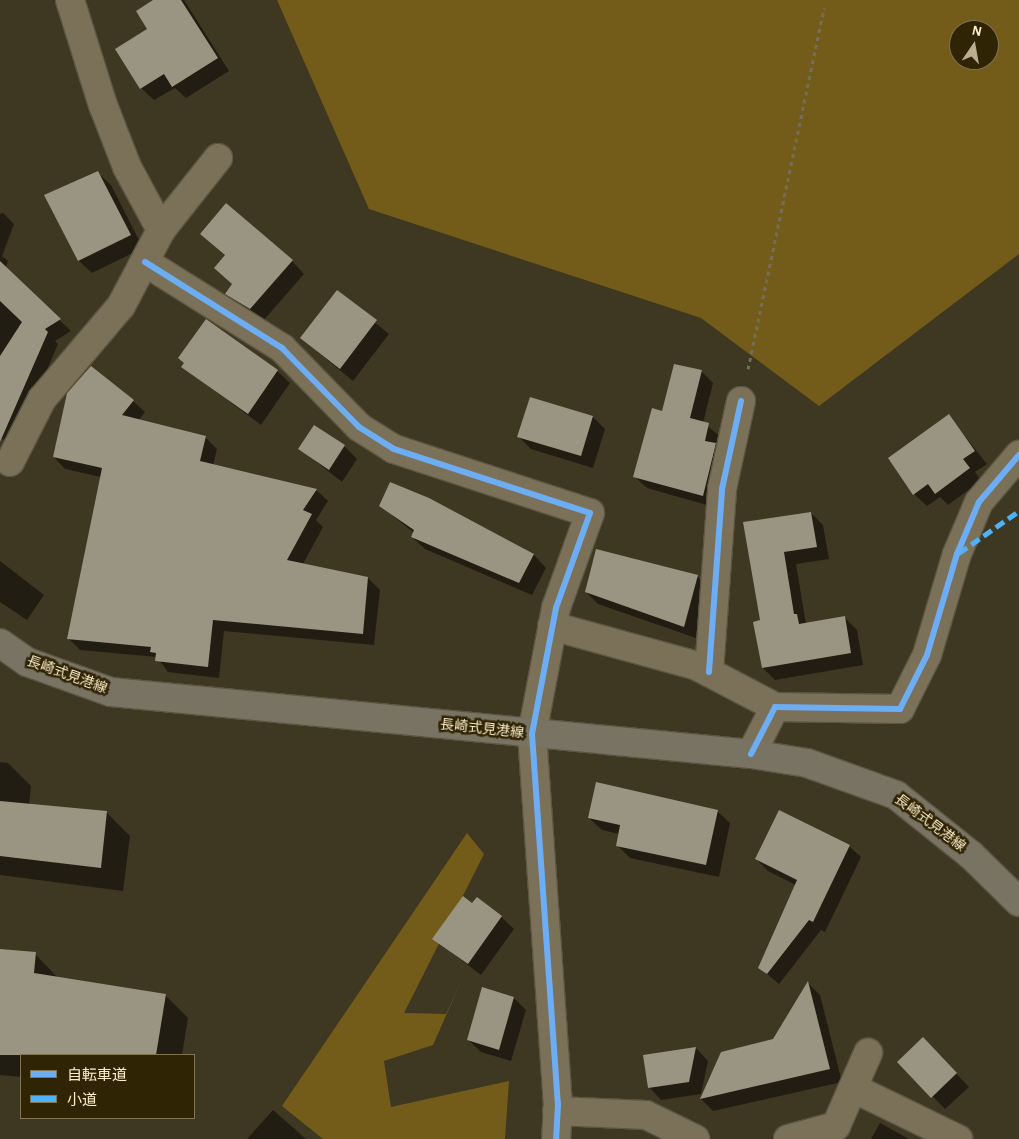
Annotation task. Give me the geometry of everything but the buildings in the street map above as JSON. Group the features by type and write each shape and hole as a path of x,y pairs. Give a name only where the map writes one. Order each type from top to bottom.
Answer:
{"main road":[{"name":"長崎式見港線","path":"0,643 26,662 111,692 751,754 807,763 896,795 971,854 1019,902"}],"street":[{"path":"70,0 116,140 161,230"},
{"path":"10,462 42,399 121,306 161,230 218,158"},
{"path":"145,262 282,348 359,427 394,449 590,513 552,626 532,734 557,1111 556,1139"},
{"path":"709,672 722,489 741,401"},
{"path":"552,626 697,666 775,707 900,709 927,655 957,554 978,502 1019,455"},
{"path":"751,754 775,707"},
{"path":"788,1139 836,1126 868,1053"},
{"path":"853,1088 958,1139"},
{"path":"557,1111 646,1115 695,1139"}],"path":[{"path":"741,401 824,8"}],"shaded area":[{"path":"277,0 1019,0 1019,254 819,406 701,318 369,209"},
{"path":"467,833 484,854 404,1013 446,1014 463,977 433,1045 384,1061 391,1107 509,1081 505,1139 323,1139 282,1106"}],"marked path":[{"path":"959,553 1019,511"}],"cycle path":[{"path":"145,262 282,348 359,427 394,449 590,513 556,608 532,734 558,1104 556,1139"},
{"path":"709,672 722,489 741,401"},
{"path":"751,754 775,707 900,709 927,655 957,554 979,502 1019,455"}]}
